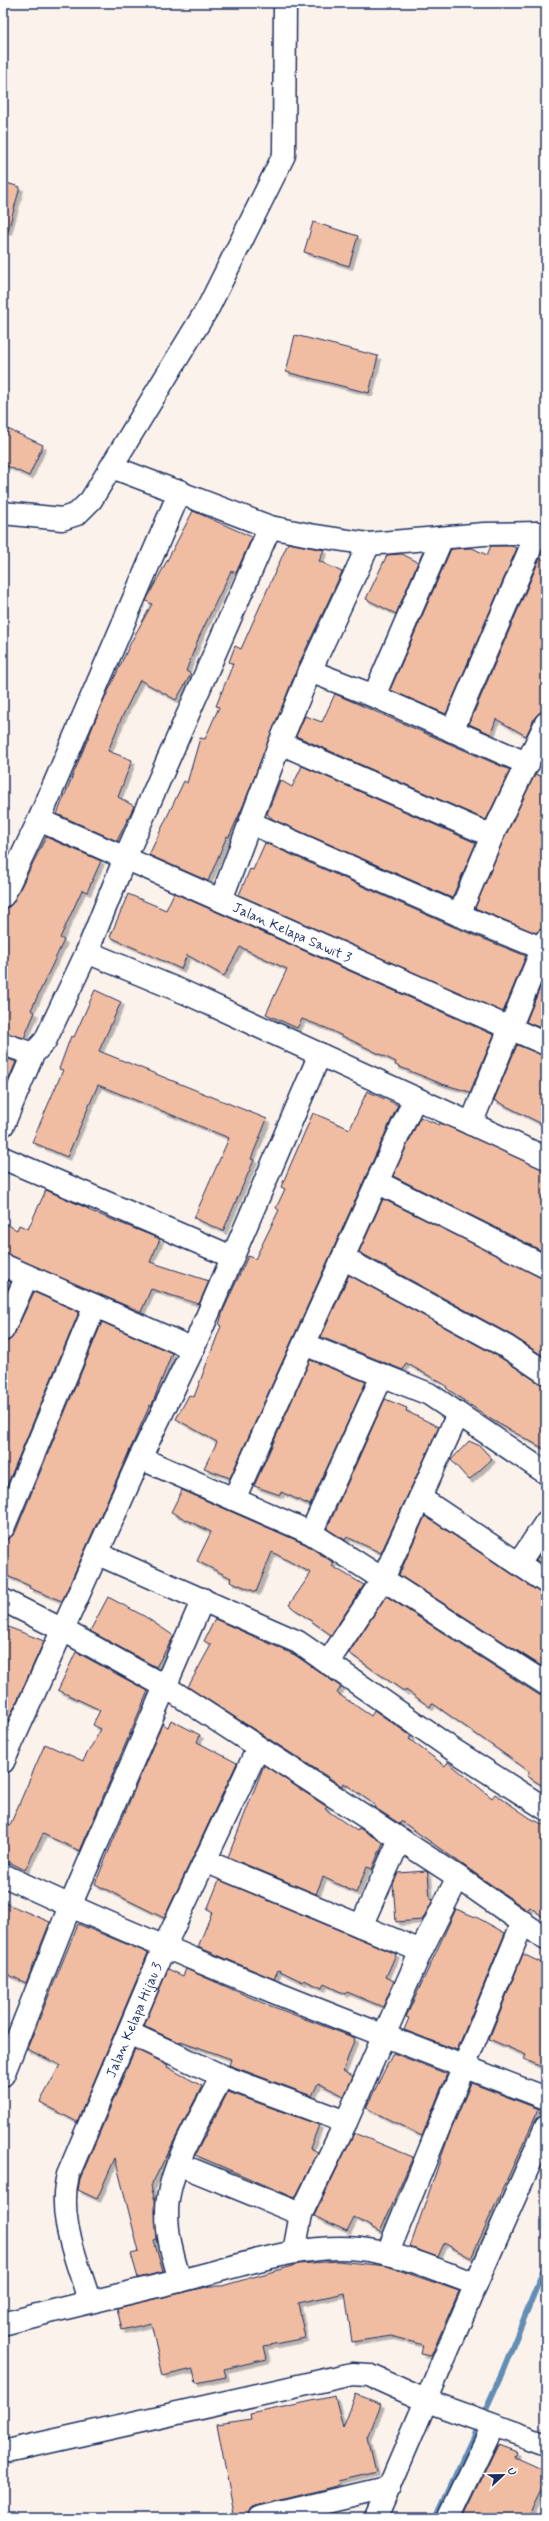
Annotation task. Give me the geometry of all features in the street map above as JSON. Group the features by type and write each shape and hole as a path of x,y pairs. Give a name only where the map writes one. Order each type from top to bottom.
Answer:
{"street":[{"path":"3,513 62,519 72,517 91,500 210,306 284,155 285,3"},
{"path":"112,467 180,491 270,527 369,544 442,538 542,534 452,731"},
{"path":"3,896 39,820 180,491"},
{"path":"3,1125 33,1054 45,1041 87,952 125,858 270,527"},
{"path":"374,696 442,538"},
{"path":"221,900 280,744 310,671 369,544"},
{"path":"310,671 374,696 528,764"},
{"path":"459,915 492,836 528,764 546,723"},
{"path":"280,744 492,836"},
{"name":"Jalan Kelapa Sawit 3","path":"39,820 546,1044"},
{"path":"251,823 459,915 545,946 471,1124"},
{"path":"87,952 186,993 546,1158"},
{"path":"3,1044 33,1054"},
{"path":"3,1762 64,1630 140,1458 193,1349 320,1054"},
{"path":"234,1499 415,1098"},
{"path":"3,1158 232,1257"},
{"path":"377,1182 546,1267"},
{"path":"343,1258 507,1347 546,1373"},
{"path":"3,1266 193,1349"},
{"path":"3,1330 27,1276"},
{"path":"3,1528 95,1306"},
{"path":"304,1344 429,1394 546,1473"},
{"path":"311,1533 382,1376"},
{"path":"328,1662 383,1580 458,1414"},
{"path":"140,1458 311,1533 546,1684"},
{"path":"420,1498 519,1562 546,1582"},
{"path":"519,1562 546,1522"},
{"path":"98,1554 298,1642 452,1749 546,1809"},
{"path":"3,2075 70,1906 203,1599"},
{"path":"3,1600 64,1630 166,1687 458,1877 524,1922 546,1939"},
{"name":"Jalan Kelapa Hijau 3","path":"89,2300 68,2229 63,2192 68,2175 165,1945 258,1748"},
{"path":"361,1926 400,1839"},
{"path":"205,1861 421,1951"},
{"path":"3,1875 70,1906 382,2036 546,2098"},
{"path":"294,2252 301,2214 346,2122 382,2036 421,1951 458,1877"},
{"path":"388,2252 524,1922"},
{"path":"129,2033 222,2076 346,2122"},
{"path":"180,2281 170,2249 167,2210 169,2193 178,2164 222,2076"},
{"path":"376,2518 432,2403 476,2284 546,2127"},
{"path":"178,2164 301,2214"},
{"path":"3,2324 89,2300 180,2281 294,2252 358,2248 388,2252 476,2284"},
{"path":"3,2452 352,2374 369,2375 432,2403 546,2444"},
{"path":"449,2518 487,2423"},
{"path":"259,2518 390,2487"}],"building":[{"path":"3,182 20,187 8,231 3,231"},
{"path":"313,222 358,236 349,266 304,252"},
{"path":"295,335 378,356 369,393 286,372"},
{"path":"3,427 43,445 29,476 3,464"},
{"path":"193,511 252,537 236,573 231,571 199,637 186,671 191,674 176,700 140,680 121,719 108,751 132,760 118,797 134,806 117,841 57,814 100,709 131,642 152,604 146,601"},
{"path":"288,543 324,550 319,561 342,572 298,666 243,806 229,837 227,836 208,881 149,855 184,781 187,783 200,738 205,739 219,707 216,706 233,664 229,662 235,646 241,649"},
{"path":"491,546 511,546 517,548 446,714 390,690 451,549 472,548 487,555"},
{"path":"402,554 418,562 396,614 366,599 387,555"},
{"path":"540,558 546,561 546,711 539,713 535,717 526,736 496,719 491,734 469,724"},
{"path":"335,694 510,770 486,820 296,736 305,716 322,722"},
{"path":"302,766 476,843 452,898 274,820 267,814 280,780 292,787"},
{"path":"535,774 546,778 546,928 536,933 475,908 503,841"},
{"path":"46,837 101,861 87,892 82,890 60,938 64,940 31,1010 35,1012 24,1038 3,1032 3,908 10,906 14,901"},
{"path":"265,843 454,927 526,956 503,1012 239,895 250,869 253,870"},
{"path":"174,893 494,1035 470,1092 442,1084 395,1065 396,1062 326,1028 302,1019 297,1028 266,1014 287,969 240,947 224,976 187,955 181,969 110,937 128,894 166,910"},
{"path":"546,973 546,1030 526,1022"},
{"path":"95,990 121,1002 99,1051 267,1119 251,1159 254,1160 223,1231 194,1218 229,1138 98,1085 67,1157 32,1142 63,1070 59,1069 71,1036 74,1037"},
{"path":"517,1045 546,1056 546,1126 494,1100"},
{"path":"3,1057 16,1062 3,1093"},
{"path":"367,1091 398,1105 230,1478 204,1468 217,1442 176,1419 189,1395 194,1397 221,1326 219,1325 223,1311 248,1256 255,1259 279,1210 276,1208 285,1189 281,1187 313,1113 350,1129"},
{"path":"420,1117 439,1125 440,1123 546,1170 546,1253 393,1176"},
{"path":"46,1190 89,1209 88,1210 160,1239 150,1262 209,1281 199,1304 151,1289 141,1312 3,1253 3,1222 17,1230 19,1225 28,1229"},
{"path":"383,1199 546,1279 546,1358 513,1336 359,1252"},
{"path":"349,1275 501,1358 539,1383 546,1385 546,1450 492,1420 446,1388 447,1386 406,1363 403,1370 321,1337"},
{"path":"3,1279 11,1282 3,1299"},
{"path":"34,1292 79,1312 3,1495 3,1342 10,1340 14,1335"},
{"path":"102,1322 172,1353 152,1406 150,1405 62,1601 29,1588 30,1586 3,1574 3,1540 10,1538 15,1533"},
{"path":"310,1360 366,1382 310,1505 281,1492 280,1495 254,1486"},
{"path":"385,1399 407,1408 406,1411 439,1427 381,1553 347,1537 345,1540 327,1529"},
{"path":"469,1441 480,1446 492,1459 469,1480 451,1460"},
{"path":"182,1490 305,1544 334,1563 332,1566 364,1585 331,1635 289,1605 311,1573 272,1552 256,1592 230,1581 231,1578 197,1561 211,1532 171,1512"},
{"path":"425,1516 539,1592 546,1594 546,1669 399,1575"},
{"path":"546,1545 546,1567 536,1560"},
{"path":"386,1596 539,1695 546,1696 546,1788 527,1776 530,1772 432,1703 430,1707 406,1690 405,1692 349,1653"},
{"path":"108,1597 144,1616 174,1636 156,1667 90,1631"},
{"path":"215,1619 295,1655 341,1687 337,1693 371,1716 374,1710 411,1736 409,1739 445,1766 448,1762 492,1798 495,1794 530,1818 546,1826 546,1919 530,1907 527,1910 401,1821 400,1824 374,1807 375,1805 344,1783 342,1786 188,1687 211,1645 204,1641"},
{"path":"3,1625 44,1641 3,1732"},
{"path":"76,1652 148,1691 80,1851 43,1834 25,1870 3,1859 3,1822 10,1825 45,1744 83,1761 101,1729 93,1725 100,1710 58,1690"},
{"path":"171,1720 200,1735 197,1742 237,1763 164,1918 95,1884 162,1724 168,1727"},
{"path":"264,1765 327,1807 325,1809 357,1831 359,1828 383,1843 372,1869 367,1867 356,1893 323,1877 316,1894 228,1857"},
{"path":"426,1871 428,1873 430,1899 433,1900 422,1920 396,1922 393,1884 398,1873"},
{"path":"219,1880 396,1954 386,1977 394,1981 383,2007 347,1992 345,1994 324,1984 322,1988 304,1980 303,1982 278,1970 274,1979 198,1947 212,1912 207,1910"},
{"path":"3,1902 50,1922 26,1983 3,1972"},
{"path":"456,1909 478,1918 505,1933 457,2050 404,2030 409,2018 406,2017"},
{"path":"78,1924 148,1953 77,2122 40,2102 60,2065 27,2049"},
{"path":"523,1954 546,1965 546,2069 524,2059 526,2055 489,2039"},
{"path":"168,1969 183,1976 186,1969 263,2003 355,2038 343,2071 353,2076 344,2096 318,2083 312,2096 229,2065 231,2059 181,2041 180,2043 144,2026"},
{"path":"135,2049 168,2065 167,2067 202,2086 151,2186 155,2201 157,2240 154,2241 163,2272 138,2278 131,2254 139,2252 115,2158 97,2199 78,2190 80,2179"},
{"path":"393,2053 447,2074 422,2136 366,2108"},
{"path":"471,2083 539,2109 471,2258 444,2243 438,2257 410,2247 449,2135"},
{"path":"228,2092 319,2125 310,2148 318,2152 295,2198 195,2155"},
{"path":"354,2133 413,2157 380,2232 354,2217 347,2231 314,2216"},
{"path":"337,2261 387,2266 459,2291 431,2356 421,2354 423,2345 391,2336 352,2342 345,2293 298,2303 305,2338 264,2346 267,2359 224,2369 226,2377 196,2383 193,2369 163,2376 151,2323 122,2330 117,2308 211,2286 222,2286 299,2264"},
{"path":"356,2394 381,2404 368,2437 376,2471 339,2480 340,2485 256,2506 250,2509 247,2518 235,2518 217,2424 252,2419 251,2414 335,2396 343,2428"},
{"path":"498,2445 517,2452 515,2457 546,2471 546,2479 527,2518 463,2518"}],"waterway":[{"path":"436,2518 499,2380 546,2264"}]}
